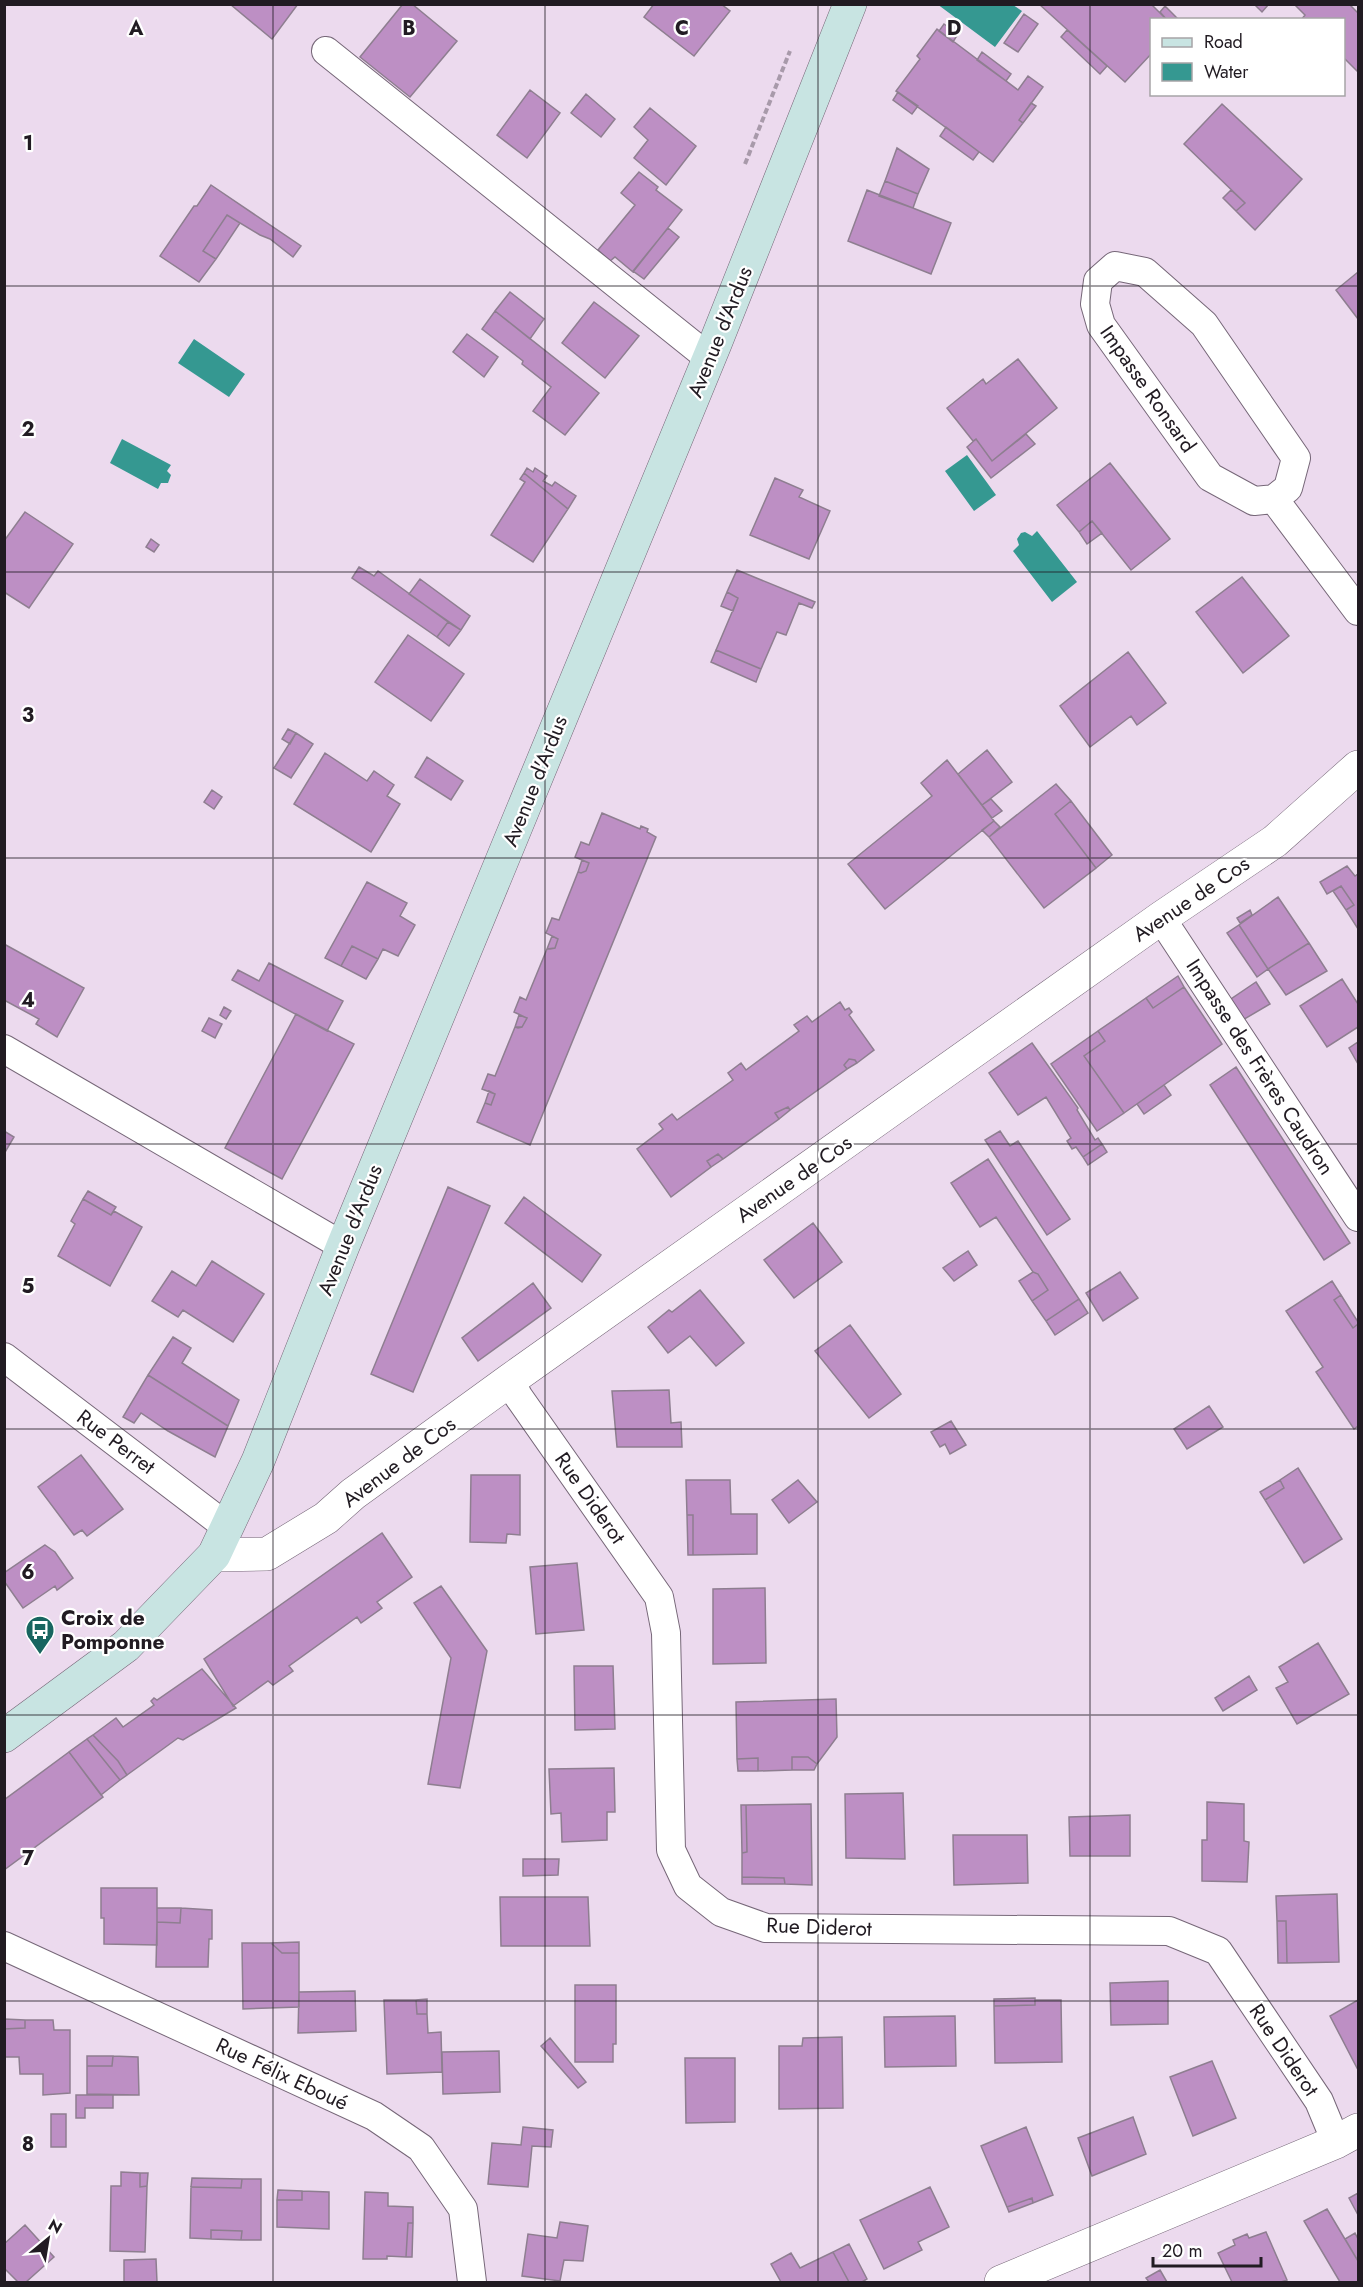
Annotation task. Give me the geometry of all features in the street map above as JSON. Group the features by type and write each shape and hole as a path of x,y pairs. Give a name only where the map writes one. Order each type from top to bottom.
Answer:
{"main road":[{"name":"Avenue d'Ardus","path":"4,1736 126,1646 221,1541 258,1461 343,1245 709,358 850,4"}],"street":[{"path":"326,51 709,358"},
{"name":"Impasse Ronsard","path":"1115,266 1145,272 1204,324 1296,458 1288,488 1274,499 1254,501 1209,477 1101,325 1095,304 1098,281 1115,266"},
{"path":"1274,499 1359,611"},
{"name":"Avenue de Cos","path":"221,1541 267,1554 326,1518 353,1494 510,1380 1161,918 1275,841 1359,767"},
{"name":"Impasse des Frères Caudron","path":"1161,918 1359,1217"},
{"path":"4,1049 343,1245"},
{"name":"Rue Perret","path":"4,1356 221,1541"},
{"name":"Rue Diderot","path":"510,1380 518,1396 659,1597 666,1633 671,1850 688,1886 721,1912 766,1928 1169,1931 1218,1951 1319,2101 1347,2136"},
{"name":"Rue Félix Eboué","path":"4,1946 374,2116 421,2148 463,2209 472,2283"},
{"path":"1002,2283 1347,2136"}],"water":[{"path":"937,4 1013,5 1022,11 995,47"},
{"path":"194,339 245,374 229,397 178,363"},
{"path":"122,439 171,465 167,471 171,475 168,483 161,483 158,489 110,463"},
{"path":"967,455 996,495 974,511 945,471"},
{"path":"1037,531 1077,582 1052,602 1013,551 1019,545 1017,539 1021,533 1025,532 1032,536"}],"building":[{"path":"230,4 298,4 272,39"},
{"path":"403,4 412,4 457,41 410,97 360,57"},
{"path":"654,4 721,4 730,11 694,56 644,17"},
{"path":"1039,4 1151,4 1165,18 1150,18 1150,55 1125,82"},
{"path":"1254,4 1269,4 1262,12"},
{"path":"1294,4 1349,4 1358,13 1358,72 1345,59 1345,18 1303,18 1305,15"},
{"path":"1165,6 1177,18 1165,18 1160,12"},
{"path":"1024,14 1038,24 1018,52 1004,43"},
{"path":"944,24 958,34 953,42 939,31"},
{"path":"937,29 1018,90 1028,76 1043,87 1019,120 1023,123 993,162 896,91 920,59 917,56"},
{"path":"1067,30 1107,66 1100,74 1061,37"},
{"path":"982,52 1011,74 1006,81 977,60"},
{"path":"530,90 560,113 527,158 497,135"},
{"path":"898,92 918,106 912,114 893,100"},
{"path":"586,94 615,119 601,137 571,113"},
{"path":"1031,103 1036,106 1023,123 1019,120"},
{"path":"1222,104 1302,179 1255,230 1236,211 1245,203 1184,144"},
{"path":"650,108 696,146 666,185 634,158 648,140 634,127"},
{"path":"946,127 979,152 973,160 940,136"},
{"path":"897,148 929,169 918,194 885,181"},
{"path":"639,172 658,187 656,190 682,210 633,272 615,257 610,261 598,250 635,205 621,193"},
{"path":"885,181 918,194 913,208 879,196"},
{"path":"211,185 301,246 293,257 270,239 227,215 203,251 216,259 199,282 160,256"},
{"path":"867,190 951,223 931,274 848,241"},
{"path":"1231,190 1245,203 1236,211 1223,198"},
{"path":"227,215 240,223 216,259 203,251"},
{"path":"668,228 679,237 644,279 633,271"},
{"path":"1358,272 1358,319 1336,290"},
{"path":"510,292 544,319 530,339 495,311"},
{"path":"594,302 639,336 605,378 562,343"},
{"path":"495,311 599,393 565,435 533,411 551,387 522,364 523,361 482,329"},
{"path":"467,334 498,357 484,377 453,352"},
{"path":"1018,359 1057,408 992,461 976,439 973,441 947,408 983,379 986,384"},
{"path":"1026,434 1035,444 991,478 967,447 976,439 992,461"},
{"path":"1110,463 1170,539 1131,570 1092,521 1079,532 1057,505"},
{"path":"527,468 533,472 535,468 547,476 543,481 552,486 555,482 576,496 568,509 524,473"},
{"path":"524,473 568,509 533,562 491,535 525,482 520,479"},
{"path":"775,478 803,490 799,497 830,511 809,559 750,535"},
{"path":"25,512 73,544 29,608 4,592 4,541"},
{"path":"1092,521 1102,533 1087,544 1079,532"},
{"path":"151,539 159,545 154,552 146,547"},
{"path":"359,567 374,576 378,571 448,622 437,637 352,578"},
{"path":"737,570 815,602 812,608 799,603 786,635 777,632 761,669 716,650 738,598 727,592"},
{"path":"1242,577 1289,636 1243,673 1196,612"},
{"path":"420,579 470,616 461,630 409,594"},
{"path":"727,592 738,598 733,611 721,606"},
{"path":"448,622 461,630 449,646 437,637"},
{"path":"408,635 464,674 431,721 375,682"},
{"path":"716,650 761,669 756,682 711,662"},
{"path":"1128,652 1166,703 1137,725 1131,716 1090,747 1060,706"},
{"path":"288,729 296,733 290,744 282,739"},
{"path":"296,733 313,744 291,778 274,768"},
{"path":"987,750 1012,782 982,805 958,774"},
{"path":"325,753 367,781 374,771 394,785 387,796 400,804 371,852 294,804"},
{"path":"427,757 463,781 451,800 415,777"},
{"path":"947,760 994,821 885,909 848,864 932,796 921,783"},
{"path":"1056,784 1071,801 1055,814 1096,868 1044,908 989,837"},
{"path":"212,790 222,797 214,809 204,802"},
{"path":"991,799 1002,811 992,818 982,805"},
{"path":"1071,801 1112,855 1096,868 1055,814"},
{"path":"602,813 640,829 641,826 648,829 647,832 656,837 530,1145 477,1122 485,1103 491,1105 495,1094 482,1089 488,1074 495,1076 515,1027 522,1027 527,1018 514,1012 520,997 526,1000 547,949 555,948 558,939 546,933 552,918 559,920 578,872 586,871 589,863 575,857 581,842 589,845"},
{"path":"994,821 1000,827 989,837 982,830"},
{"path":"582,860 589,863 586,871 581,873 578,872"},
{"path":"1347,866 1355,876 1358,874 1358,929 1346,910 1354,905 1341,886 1327,894 1320,882"},
{"path":"367,882 407,903 400,916 415,925 398,956 383,949 378,959 352,946 341,966 325,958"},
{"path":"1341,886 1354,905 1346,910 1333,891"},
{"path":"1278,897 1309,943 1268,969 1239,925"},
{"path":"1250,910 1252,915 1240,923 1237,918"},
{"path":"1239,925 1268,969 1257,977 1227,933"},
{"path":"552,936 558,939 555,948 547,949"},
{"path":"1309,943 1327,971 1286,995 1268,969"},
{"path":"4,944 84,988 57,1037 36,1024 39,1019 4,1000"},
{"path":"352,946 378,959 366,979 341,966"},
{"path":"269,963 343,1001 327,1031 232,980 238,970 259,981"},
{"path":"1178,976 1184,987 1153,1008 1146,998"},
{"path":"1342,979 1358,1004 1358,1027 1327,1047 1300,1006"},
{"path":"1256,982 1270,1004 1241,1021 1228,1001"},
{"path":"1184,987 1222,1044 1124,1113 1084,1056 1105,1041 1098,1031 1146,998 1153,1008"},
{"path":"840,1002 845,1010 849,1008 852,1012 849,1015 874,1050 857,1063 849,1059 844,1065 847,1069 790,1110 788,1107 775,1113 779,1119 723,1159 718,1154 707,1161 711,1167 671,1197 637,1149 663,1129 659,1124 672,1114 677,1120 733,1080 728,1073 741,1063 746,1070 799,1031 794,1025 807,1016 812,1022"},
{"path":"224,1007 231,1011 226,1019 220,1015"},
{"path":"296,1014 354,1044 282,1179 225,1148"},
{"path":"519,1015 527,1018 522,1027 518,1028 515,1027"},
{"path":"209,1018 222,1024 215,1038 202,1031"},
{"path":"1098,1031 1105,1041 1084,1056 1124,1113 1097,1131 1051,1064"},
{"path":"1358,1042 1358,1064 1349,1048"},
{"path":"1032,1043 1078,1108 1077,1110 1095,1140 1098,1138 1102,1144 1083,1157 1076,1147 1072,1149 1067,1141 1071,1138 1046,1097 1018,1115 989,1073"},
{"path":"849,1059 857,1063 847,1069 844,1065"},
{"path":"1236,1067 1350,1243 1324,1260 1210,1085"},
{"path":"1164,1085 1171,1095 1144,1114 1137,1104"},
{"path":"489,1091 495,1094 491,1105 485,1103"},
{"path":"788,1107 790,1110 779,1119 775,1113"},
{"path":"4,1131 14,1137 4,1154"},
{"path":"1000,1131 1010,1146 1018,1141 1070,1219 1047,1235 985,1140"},
{"path":"1102,1144 1107,1152 1088,1165 1083,1157"},
{"path":"718,1154 723,1159 711,1167 707,1161"},
{"path":"988,1159 1079,1299 1046,1321 1032,1301 1048,1290 1038,1274 1033,1272 996,1217 980,1227 951,1183"},
{"path":"448,1187 490,1206 413,1392 371,1374"},
{"path":"88,1191 116,1207 111,1215 83,1199"},
{"path":"524,1197 601,1255 582,1282 505,1223"},
{"path":"83,1199 111,1215 114,1211 142,1227 110,1286 58,1256 75,1224 71,1221"},
{"path":"813,1223 842,1262 794,1298 764,1260"},
{"path":"968,1251 977,1265 954,1281 943,1268"},
{"path":"212,1261 264,1294 233,1342 183,1310 178,1317 152,1301 172,1271 196,1286"},
{"path":"1033,1272 1038,1274 1048,1290 1032,1301 1019,1281"},
{"path":"1120,1272 1138,1298 1103,1321 1086,1293"},
{"path":"1332,1281 1341,1295 1334,1300 1353,1328 1358,1324 1358,1426 1354,1429 1316,1372 1323,1367 1286,1311"},
{"path":"533,1283 551,1308 478,1361 462,1338"},
{"path":"700,1290 744,1343 716,1366 690,1336 668,1353 648,1327"},
{"path":"1341,1295 1358,1322 1353,1328 1334,1300"},
{"path":"1079,1299 1088,1313 1055,1335 1046,1321"},
{"path":"850,1325 901,1394 869,1418 815,1351"},
{"path":"173,1337 191,1348 182,1363 239,1400 228,1426 148,1375"},
{"path":"148,1375 228,1426 215,1457 141,1413 134,1423 123,1417"},
{"path":"669,1390 671,1423 681,1422 682,1447 617,1447 612,1391"},
{"path":"1209,1406 1223,1427 1187,1449 1174,1429"},
{"path":"951,1421 966,1445 950,1454 945,1444 940,1447 931,1432"},
{"path":"81,1455 123,1509 87,1536 82,1530 74,1535 38,1487"},
{"path":"1298,1468 1342,1539 1304,1563 1265,1500 1284,1488 1280,1480"},
{"path":"471,1475 520,1475 520,1535 507,1534 506,1543 470,1542"},
{"path":"686,1480 730,1480 731,1514 757,1514 757,1554 693,1555 693,1515 687,1515"},
{"path":"798,1480 817,1502 789,1523 772,1500"},
{"path":"1280,1480 1284,1488 1265,1500 1260,1492"},
{"path":"687,1515 693,1515 693,1555 688,1555"},
{"path":"382,1533 412,1577 377,1602 382,1608 361,1623 357,1617 289,1666 293,1671 273,1685 268,1681 233,1706 204,1659"},
{"path":"45,1545 55,1552 73,1578 57,1590 55,1586 23,1608 4,1581 4,1573"},
{"path":"577,1563 584,1630 536,1634 530,1567"},
{"path":"441,1586 487,1651 460,1788 428,1784 451,1658 414,1603"},
{"path":"765,1588 766,1663 713,1664 713,1589"},
{"path":"1318,1643 1349,1694 1297,1724 1276,1688 1288,1682 1279,1667"},
{"path":"574,1666 613,1666 615,1729 575,1730"},
{"path":"202,1669 236,1708 183,1740 178,1738 127,1775 118,1761 93,1735 116,1718 123,1727 154,1705 151,1701 154,1698 157,1700"},
{"path":"1249,1676 1257,1690 1223,1711 1215,1698"},
{"path":"836,1699 837,1737 817,1764 808,1757 792,1757 792,1770 758,1771 758,1758 737,1759 736,1702"},
{"path":"93,1735 118,1761 127,1775 120,1780 87,1739"},
{"path":"87,1739 120,1780 101,1795 69,1752"},
{"path":"69,1752 103,1797 4,1870 4,1800"},
{"path":"792,1757 808,1757 817,1764 814,1770 792,1770"},
{"path":"758,1758 758,1771 738,1771 737,1759"},
{"path":"614,1768 615,1812 607,1812 607,1840 562,1842 561,1813 551,1814 549,1769"},
{"path":"903,1793 905,1859 846,1858 845,1794"},
{"path":"1207,1802 1244,1804 1244,1841 1249,1842 1247,1882 1202,1881 1202,1840 1207,1840"},
{"path":"811,1804 812,1885 785,1884 784,1878 742,1877 742,1853 747,1852 746,1805"},
{"path":"741,1805 746,1805 747,1852 742,1853"},
{"path":"1130,1815 1130,1856 1070,1856 1069,1817"},
{"path":"953,1835 1027,1835 1028,1883 954,1885"},
{"path":"523,1859 559,1859 558,1875 523,1876"},
{"path":"742,1877 784,1878 785,1884 742,1884"},
{"path":"101,1888 157,1888 157,1945 104,1944"},
{"path":"1337,1894 1339,1962 1287,1963 1286,1921 1277,1921 1276,1896"},
{"path":"500,1897 588,1897 590,1946 501,1946"},
{"path":"157,1908 181,1908 180,1923 157,1922"},
{"path":"181,1908 212,1910 212,1939 209,1939 208,1967 156,1967 157,1922 180,1923"},
{"path":"1277,1921 1286,1921 1287,1963 1278,1963"},
{"path":"299,1942 299,1953 282,1953 271,1943"},
{"path":"242,1943 271,1943 282,1953 299,1953 299,2007 243,2009"},
{"path":"1168,1981 1168,2024 1111,2025 1110,1983"},
{"path":"575,1985 616,1985 616,2044 613,2044 613,2062 575,2062"},
{"path":"355,1991 356,2031 298,2033 299,1992"},
{"path":"1035,1998 1035,2005 994,2006 994,1999"},
{"path":"427,1999 427,2014 417,2014 416,2000"},
{"path":"384,2000 416,2000 417,2014 427,2014 428,2033 441,2032 442,2072 387,2074"},
{"path":"1035,2000 1061,2000 1062,2062 995,2063 994,2006 1035,2005"},
{"path":"1358,2000 1358,2067 1357,2068 1330,2016"},
{"path":"955,2016 956,2066 885,2067 884,2017"},
{"path":"4,2019 25,2020 25,2028 4,2029"},
{"path":"25,2020 53,2020 54,2030 70,2030 70,2093 43,2095 43,2074 20,2074 19,2057 4,2057 4,2029 25,2028"},
{"path":"842,2037 843,2108 779,2109 779,2046 802,2046 803,2038"},
{"path":"550,2038 586,2082 578,2088 541,2046"},
{"path":"499,2051 500,2092 443,2094 442,2052"},
{"path":"87,2056 113,2056 112,2066 87,2066"},
{"path":"113,2056 138,2057 139,2095 87,2094 87,2066 112,2066"},
{"path":"685,2058 735,2058 735,2122 686,2123"},
{"path":"1212,2061 1236,2118 1193,2136 1170,2077"},
{"path":"76,2095 113,2095 113,2108 85,2108 85,2118 76,2118"},
{"path":"51,2114 66,2114 66,2147 51,2147"},
{"path":"1133,2117 1146,2154 1092,2176 1078,2138"},
{"path":"523,2127 553,2130 551,2147 532,2146 528,2187 488,2184 492,2143 521,2145"},
{"path":"1026,2127 1053,2195 1033,2203 1032,2198 1007,2207 981,2146"},
{"path":"121,2172 140,2173 140,2187 147,2186 145,2252 110,2251 111,2186 121,2186"},
{"path":"140,2173 148,2173 147,2186 140,2187"},
{"path":"192,2178 242,2179 241,2188 191,2187"},
{"path":"242,2179 261,2179 261,2240 241,2240 242,2231 211,2230 211,2239 190,2238 191,2187 241,2188"},
{"path":"930,2187 949,2227 918,2242 922,2250 884,2269 860,2220"},
{"path":"278,2190 302,2191 302,2200 277,2200"},
{"path":"302,2191 329,2192 329,2229 277,2227 277,2200 302,2200"},
{"path":"365,2192 388,2193 388,2206 413,2207 413,2223 408,2223 406,2257 387,2256 387,2259 363,2259"},
{"path":"1358,2193 1358,2215 1349,2198"},
{"path":"1032,2198 1033,2203 1009,2212 1007,2207"},
{"path":"1327,2209 1358,2261 1358,2282 1340,2282 1304,2221"},
{"path":"560,2222 588,2226 583,2261 564,2260 560,2281 522,2276 528,2234 557,2238"},
{"path":"408,2223 413,2223 412,2257 406,2257"},
{"path":"25,2225 54,2257 26,2282 18,2282 4,2268 4,2244"},
{"path":"211,2230 242,2231 241,2240 211,2239"},
{"path":"1266,2232 1287,2280 1232,2282 1218,2253 1235,2245 1233,2240 1247,2234 1249,2238"},
{"path":"1355,2233 1358,2239 1358,2261 1345,2239"},
{"path":"849,2244 867,2279 862,2282 849,2282 833,2252"},
{"path":"833,2252 849,2282 781,2282 771,2264 791,2253 800,2268"},
{"path":"156,2259 157,2282 124,2282 124,2260"},
{"path":"1160,2270 1167,2282 1149,2282 1146,2278"}],"place":[{"name":"Croix de Pomponne","path":"40,1656"}]}
